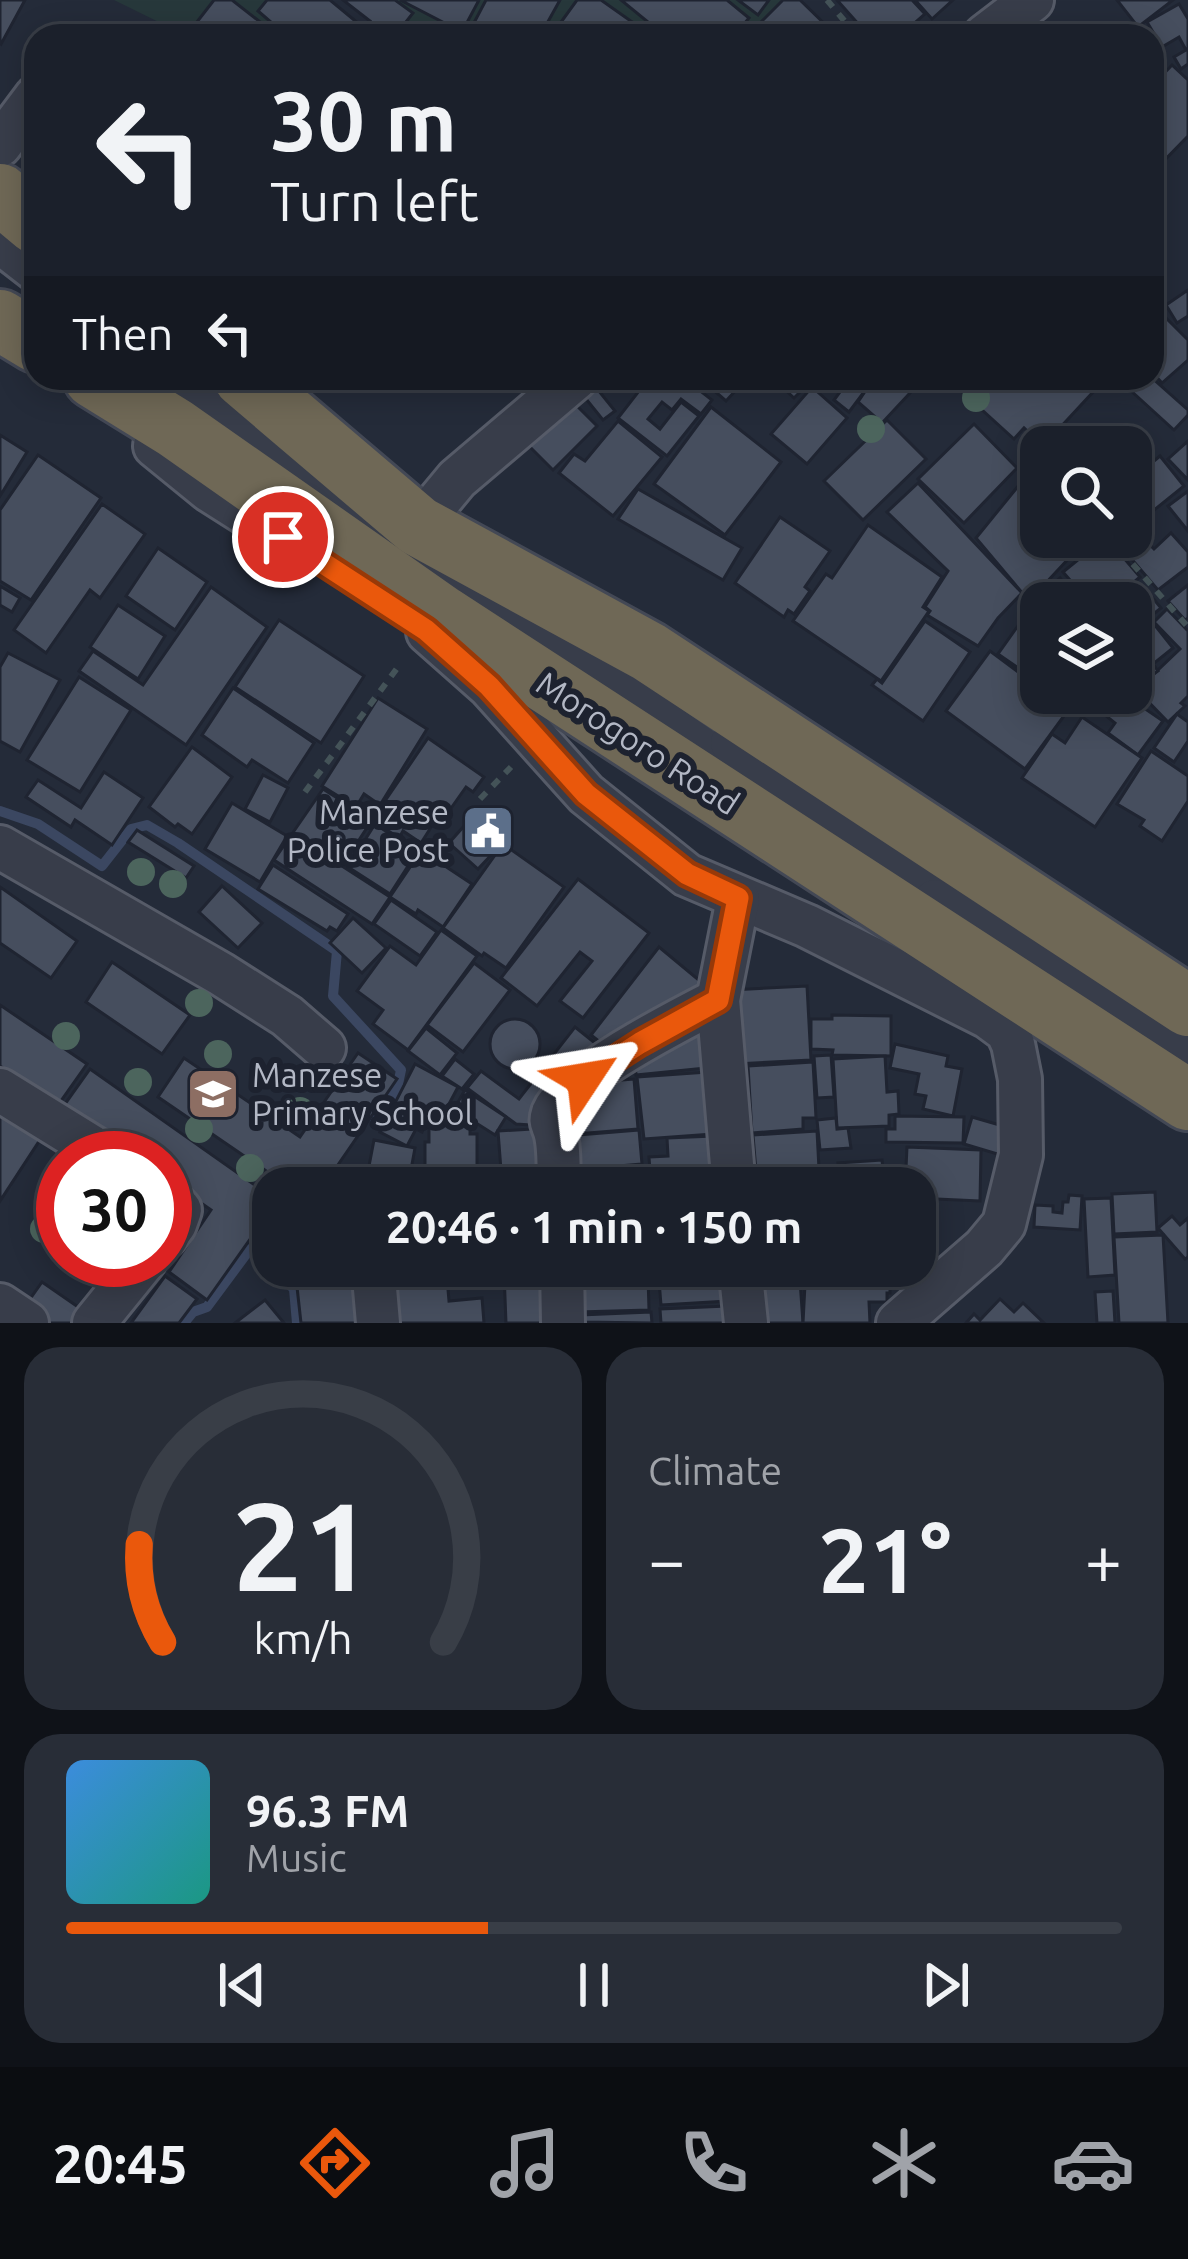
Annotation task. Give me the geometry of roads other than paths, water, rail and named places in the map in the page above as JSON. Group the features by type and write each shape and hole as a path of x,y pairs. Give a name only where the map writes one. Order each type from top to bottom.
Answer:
{"highway":[{"path":"0,194 24,214"},
{"name":"Morogoro Road","path":"113,390 443,616 1188,1100"},
{"path":"258,390 418,526 649,652 1188,1006"}],"street":[{"path":"1001,24 1033,0"},
{"path":"0,145 24,113"},
{"path":"85,390 209,490 426,630 489,686 586,794 687,874 807,926 988,1017 1006,1031 1019,1079 1021,1155 1004,1225 898,1323"},
{"name":"Morogoro Road","path":"175,390 792,811 1188,1060"},
{"name":"Morogoro Road","path":"213,390 491,575 806,794 1188,1036"},
{"path":"418,526 457,479 562,390"},
{"path":"0,847 221,974 287,1016 324,1048"},
{"path":"732,1167 718,1000 738,898"},
{"path":"558,1167 551,1120 563,1098 640,1043 718,1000"},
{"path":"0,1090 66,1131"},
{"path":"94,1323 123,1287"},
{"path":"375,1287 378,1323"},
{"path":"562,1287 563,1323"},
{"path":"742,1287 746,1323"},
{"path":"0,1304 27,1323"}],"waterway":[{"path":"0,811 38,824 102,866 131,829 147,825 337,951 333,996 401,1070 397,1089 375,1121"},
{"path":"184,1323 193,1312 207,1307 250,1249 256,1249 294,1289 297,1323"}],"place":[{"name":"Manzese Police Post","path":"488,831"},
{"name":"Manzese Primary School","path":"213,1094"}]}
